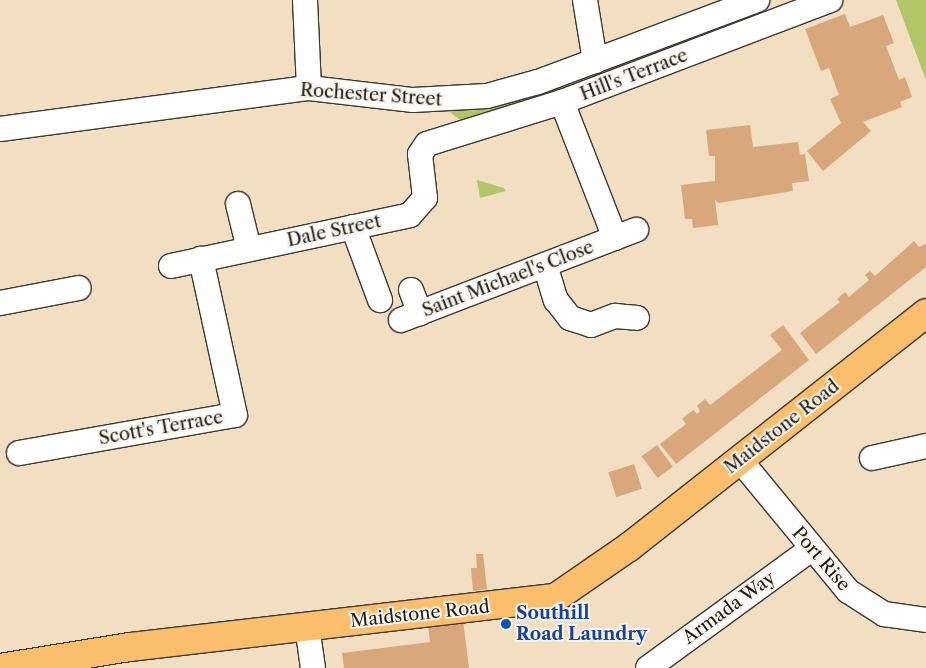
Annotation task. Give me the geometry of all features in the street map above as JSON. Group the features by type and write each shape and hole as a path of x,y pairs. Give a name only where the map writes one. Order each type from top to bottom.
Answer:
{"main road":[{"name":"Maidstone Road","path":"0,668 307,626 555,598 598,570 926,313"}],"street":[{"path":"305,0 309,88"},
{"path":"585,0 595,61"},
{"name":"Rochester Street","path":"0,129 309,88 404,99 469,98 512,91 758,0"},
{"name":"Hill's Terrace","path":"435,141 562,102 830,0"},
{"name":"Saint Michael's Close","path":"411,290 410,317 626,234 562,102"},
{"name":"Dale Street","path":"171,266 353,227 416,211 426,190 421,151 435,141"},
{"path":"238,204 249,249"},
{"path":"353,227 380,300"},
{"name":"Scott's Terrace","path":"19,453 235,415 201,260"},
{"path":"545,265 556,300 570,318 591,325 615,316 637,318"},
{"path":"0,303 79,288"},
{"path":"872,458 926,446"},
{"name":"Port Rise","path":"740,460 811,549 848,591 880,612 926,620"},
{"name":"Armada Way","path":"648,668 811,549"},
{"path":"307,626 313,668"}],"green space":[{"path":"896,0 926,0 926,80"},
{"path":"746,14 750,21 464,123 446,109"},
{"path":"477,180 504,188 506,191 480,198"}],"building":[{"path":"845,14 850,27 883,15 894,43 886,46 899,80 905,77 912,97 900,102 902,107 863,122 871,131 823,171 807,151 841,123 830,99 839,95 829,68 821,71 805,29"},
{"path":"750,125 753,147 798,142 800,155 805,154 809,181 792,183 793,191 718,203 715,199 718,225 693,228 692,219 685,219 681,185 715,181 715,156 709,156 706,130"},
{"path":"914,241 919,247 926,244 926,267 816,354 800,333 840,302 837,299 845,292 849,297 869,280 865,275 870,271 875,276"},
{"path":"783,325 809,360 676,464 660,444 686,424 682,419 693,410 697,414 700,411 697,406 705,399 710,405 782,350 770,335"},
{"path":"657,445 673,467 657,478 642,456"},
{"path":"634,464 642,489 616,497 608,472"},
{"path":"476,554 483,554 487,589 473,591 471,568 477,568"},
{"path":"463,621 469,668 344,668 342,653 430,642 428,625"}],"place":[{"name":"Southill Road Laundry","path":"506,624"}]}
